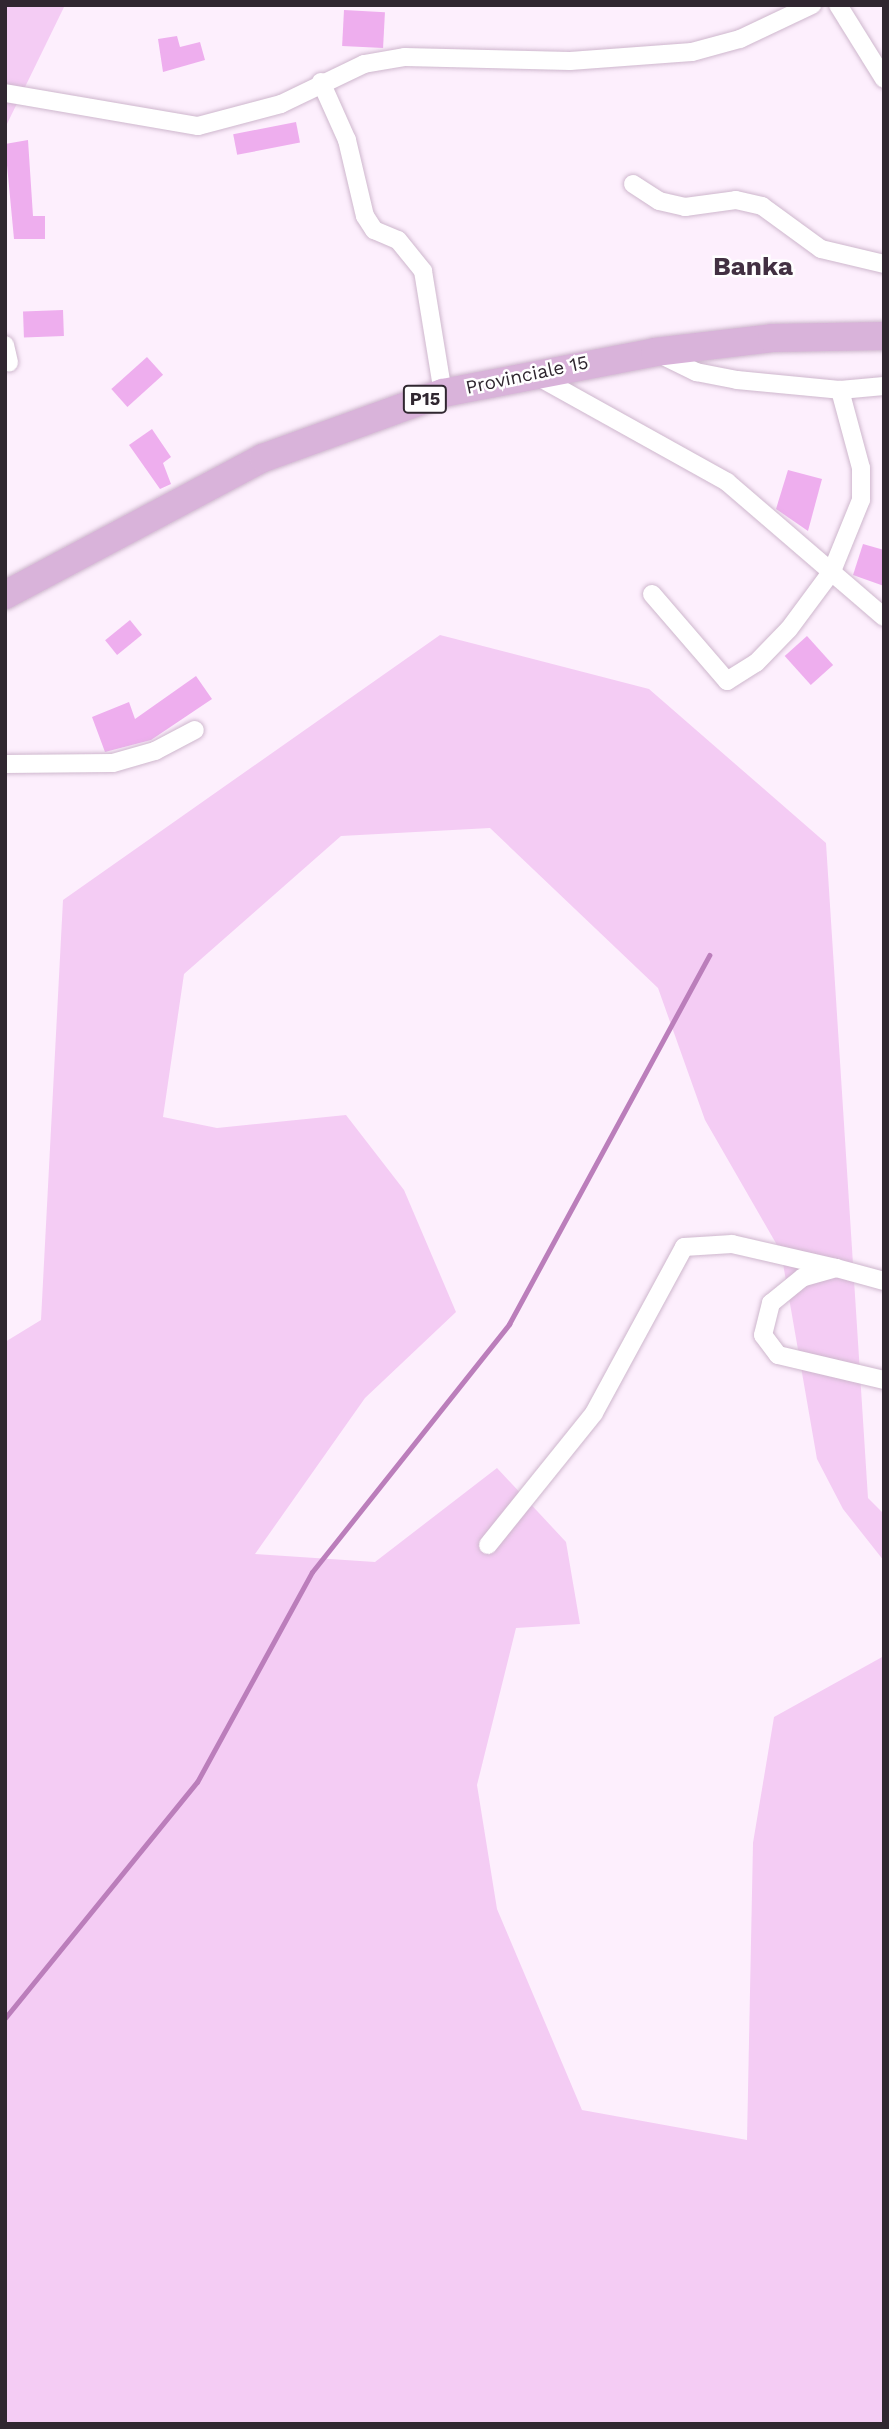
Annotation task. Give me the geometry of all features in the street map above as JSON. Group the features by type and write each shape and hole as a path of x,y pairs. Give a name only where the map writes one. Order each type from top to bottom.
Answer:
{"main road":[{"name":"Provinciale 15","path":"5,596 252,463 443,393 532,373 655,352 772,338 884,336"}],"street":[{"path":"5,93 198,126 281,104 321,82 364,64 405,57 570,61 692,52 740,39 812,5"},
{"path":"838,5 884,79"},
{"path":"321,82 347,141 365,216 374,230 398,240 423,271 443,393"},
{"path":"634,184 659,201 685,207 736,200 762,206 821,249 884,264"},
{"path":"5,345 9,363"},
{"path":"655,352 696,372 839,390 884,386"},
{"path":"532,373 727,482 884,617"},
{"path":"652,594 715,669 734,680 789,629 832,571 861,500 861,468 839,390"},
{"path":"5,764 113,763 155,751 195,730"},
{"path":"488,1545 594,1413 684,1247 732,1244 884,1281"},
{"path":"836,1268 781,1290 764,1325 766,1344 778,1355 884,1380"}],"shaded area":[{"path":"5,5 65,5 5,128"},
{"path":"440,635 649,689 826,843 868,1498 884,1514 884,1561 843,1509 817,1459 781,1252 705,1120 658,988 490,828 341,836 184,974 163,1117 217,1128 346,1115 404,1190 456,1312 365,1398 255,1554 375,1562 497,1468 566,1542 580,1624 516,1628 477,1785 497,1909 582,2110 747,2140 753,1843 774,1717 884,1656 884,2424 5,2424 5,1342 41,1320 63,900"}],"building":[{"path":"344,10 385,12 383,48 342,46"},
{"path":"177,36 180,47 200,42 205,60 163,72 158,39"},
{"path":"296,122 300,143 237,155 233,134"},
{"path":"28,140 33,216 45,216 45,239 14,239 5,144"},
{"path":"63,310 64,336 24,337 23,311"},
{"path":"147,357 163,375 127,407 111,389"},
{"path":"152,429 171,457 163,463 171,484 160,489 129,445"},
{"path":"788,470 822,479 808,531 776,509"},
{"path":"863,544 884,550 884,586 853,575"},
{"path":"130,620 142,635 117,655 105,640"},
{"path":"807,636 833,665 811,685 785,656"},
{"path":"196,676 212,699 151,740 105,752 92,717 129,702 135,719"}],"waterway":[{"path":"5,2018 197,1782 312,1572 509,1324 709,955"}],"district":[{"name":"Banka","path":"753,267"}]}
